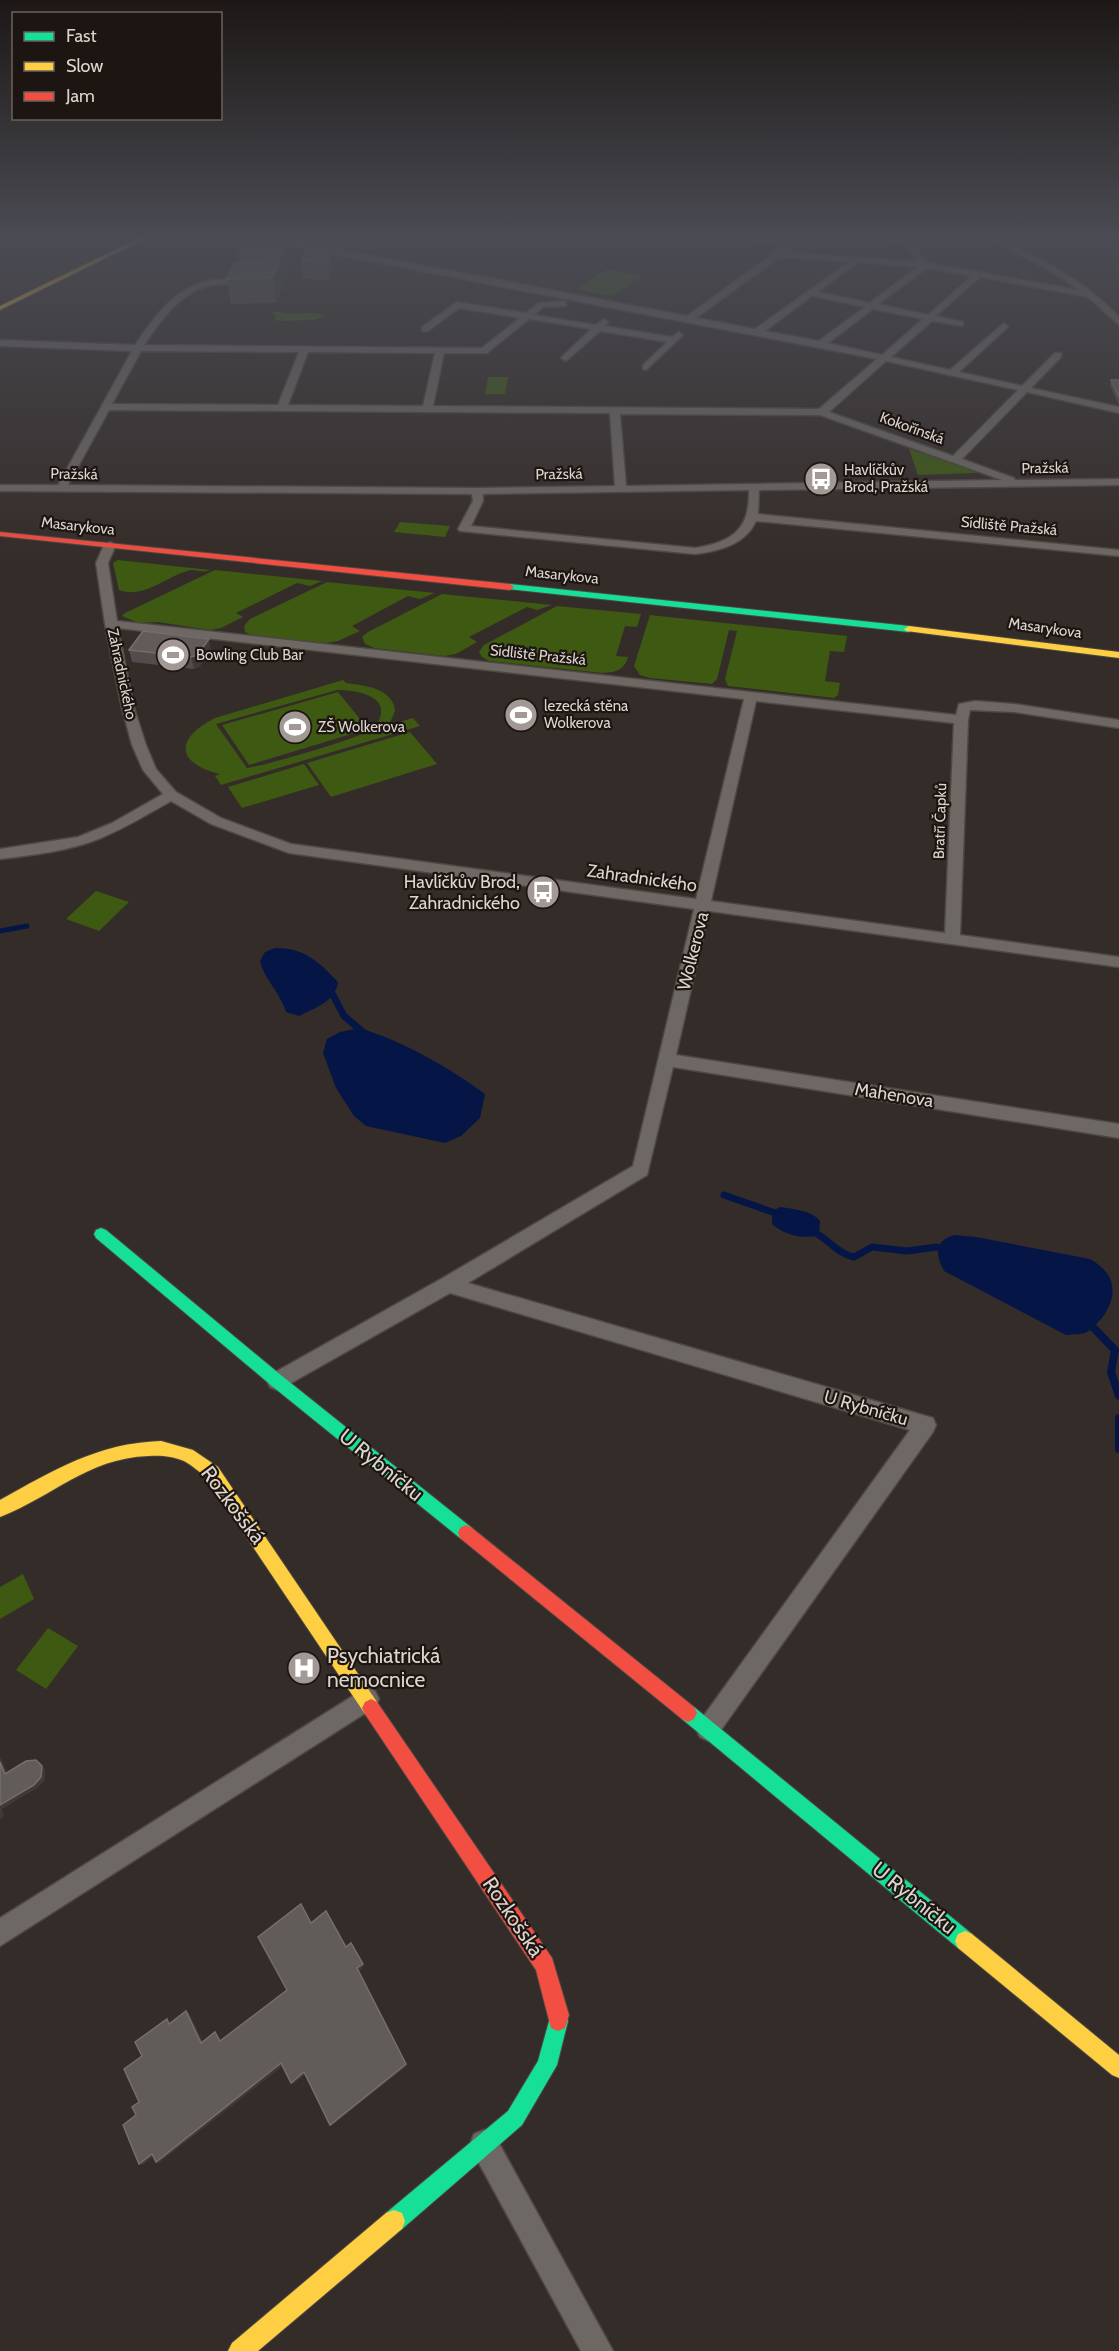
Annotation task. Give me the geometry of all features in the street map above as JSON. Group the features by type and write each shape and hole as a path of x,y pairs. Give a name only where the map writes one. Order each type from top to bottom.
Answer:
{"main road":[{"name":"Masarykova","path":"0,534 870,624 1119,655"},
{"name":"U Rybníčku","path":"101,1234 277,1381 708,1729 1119,2068"},
{"name":"Rozkošská","path":"0,1509 102,1456 133,1448 170,1448 195,1457 213,1472 545,1965 559,2015 547,2064 515,2118 240,2351"}],"street":[{"path":"47,345 138,348 440,351 484,351 492,345"},
{"path":"61,489 140,345"},
{"path":"412,350 413,345"},
{"path":"566,358 580,345"},
{"path":"645,367 668,345"},
{"path":"823,345 1119,410"},
{"path":"820,412 899,345"},
{"path":"951,374 983,345"},
{"path":"281,410 304,350"},
{"path":"427,410 440,351"},
{"path":"955,459 1026,390 1058,355"},
{"name":"Kokořínská","path":"106,407 820,412 1022,484"},
{"path":"615,411 621,489"},
{"name":"Pražská","path":"0,488 477,491 1119,482"},
{"path":"477,491 477,501 464,529 695,551 719,547 737,538 753,518 754,487"},
{"name":"Sídliště Pražská","path":"753,518 1119,553"},
{"name":"Zahradnického","path":"110,545 102,563 111,624 128,708 139,745 150,770 171,795 216,821 290,848 1119,962"},
{"name":"Sídliště Pražská","path":"111,624 961,720"},
{"name":"Wolkerova","path":"448,1286 641,1170 751,696"},
{"name":"Bratří Čapků","path":"952,940 962,710 967,705 1063,714 1119,724"},
{"path":"0,854 56,847 83,840 113,827 171,795"},
{"name":"Mahenova","path":"668,1060 1119,1131"},
{"path":"277,1381 448,1286"},
{"name":"U Rybníčku","path":"448,1286 926,1425 828,1558 708,1729"},
{"path":"0,1933 368,1699"},
{"path":"484,2144 598,2351"}],"green space":[{"path":"488,377 508,377 505,394 485,394"},
{"path":"909,449 974,471 976,473 918,475"},
{"path":"400,522 450,526 445,537 394,532"},
{"path":"118,560 210,570 190,570 145,590 128,592 119,590 113,563"},
{"path":"215,570 322,581 310,586 297,583 236,613 243,617 221,628 210,630 158,622 139,623 122,616"},
{"path":"327,582 435,593 420,599 408,596 352,626 360,631 338,641 325,643 251,635 245,632 244,626 250,619"},
{"path":"442,594 552,605 537,610 527,607 469,637 477,642 456,654 444,656 374,648 365,644 362,637 368,632"},
{"path":"557,606 641,614 637,627 625,626 616,656 628,657 624,665 615,671 603,673 489,661 482,657 479,652 484,645"},
{"path":"650,615 847,636 844,652 830,651 825,681 840,683 838,695 834,698 728,686 725,679 737,631 729,630 717,679 712,684 640,675 634,666"},
{"path":"343,680 346,683 377,690 390,698 395,711 389,725 413,718 420,726 221,785 215,776 220,774 195,763 188,757 186,749 187,742 193,734 215,718","holes":["337,690 364,694 377,701 381,712 379,720 372,729 350,739 312,751 247,768 216,724"]},
{"name":"ZŠ Wolkerova","path":"338,692 368,729 249,765 222,725"},
{"name":"ZŠ Wolkerova","path":"410,732 437,764 331,797 307,763"},
{"name":"ZŠ Wolkerova","path":"304,764 319,785 242,808 228,787"},
{"path":"96,891 129,902 99,931 66,919"},
{"path":"23,1574 34,1599 0,1619 0,1587"},
{"path":"48,1628 78,1646 46,1689 16,1670"}],"water":[{"path":"275,948 303,953 324,968 338,982 329,999 299,1016 286,1012 260,961 265,952"},
{"path":"359,1028 376,1033 425,1056 485,1094 480,1118 461,1136 445,1143 366,1126 354,1116 336,1088 323,1053 327,1039 340,1032"},
{"path":"780,1207 812,1214 820,1221 819,1235 801,1237 777,1228 772,1224 772,1211"},
{"path":"954,1235 976,1237 1090,1259 1099,1265 1110,1278 1113,1293 1111,1301 1102,1318 1089,1331 1066,1335 944,1271 938,1255 939,1245"}],"building":[{"path":"1111,380 1119,380 1119,397"},
{"path":"143,631 209,639 197,655 191,657 129,650"},
{"path":"36,1760 42,1766 41,1777 34,1785 0,1805 0,1762 5,1774 26,1761"},
{"path":"301,1904 311,1923 326,1911 346,1947 351,1943 363,1964 357,1968 406,2064 330,2125 304,2072 291,2083 281,2063 156,2162 152,2154 139,2164 123,2125 136,2115 132,2107 139,2102 124,2069 142,2056 135,2042 167,2019 169,2024 186,2011 201,2043 215,2032 220,2041 287,1990 258,1937"}],"waterway":[{"path":"0,931 27,926"},
{"path":"326,991 333,995 344,1016 364,1033"},
{"path":"724,1195 778,1214"},
{"path":"812,1231 843,1253 854,1257 872,1247 907,1251 937,1247 945,1250"},
{"path":"1087,1321 1115,1350 1111,1372 1119,1396"},
{"path":"1119,1418 1119,1449"}],"traffic: fast":[{"path":"510,587 909,629"},
{"path":"101,1234 277,1381 466,1533"},
{"path":"688,1713 965,1941"},
{"path":"394,2221 515,2118 547,2065 558,2021"}],"traffic: slow":[{"path":"909,629 1119,655"},
{"path":"0,1509 49,1481 105,1456 134,1449 161,1448 188,1455 212,1472 371,1708"},
{"path":"965,1941 1119,2068"},
{"path":"240,2351 394,2221"}],"traffic: jam":[{"path":"0,534 510,587"},
{"path":"466,1533 688,1713"},
{"path":"371,1708 545,1965 559,2015 558,2021"}],"place":[{"name":"Havlíčkův Brod, Pražská","path":"821,479"},
{"name":"Bowling Club Bar","path":"173,655"},
{"name":"lezecká stěna Wolkerova","path":"521,715"},
{"name":"ZŠ Wolkerova","path":"295,727"},
{"name":"Havlíčkův Brod, Zahradnického","path":"543,892"},
{"name":"Psychiatrická nemocnice","path":"304,1668"}]}
